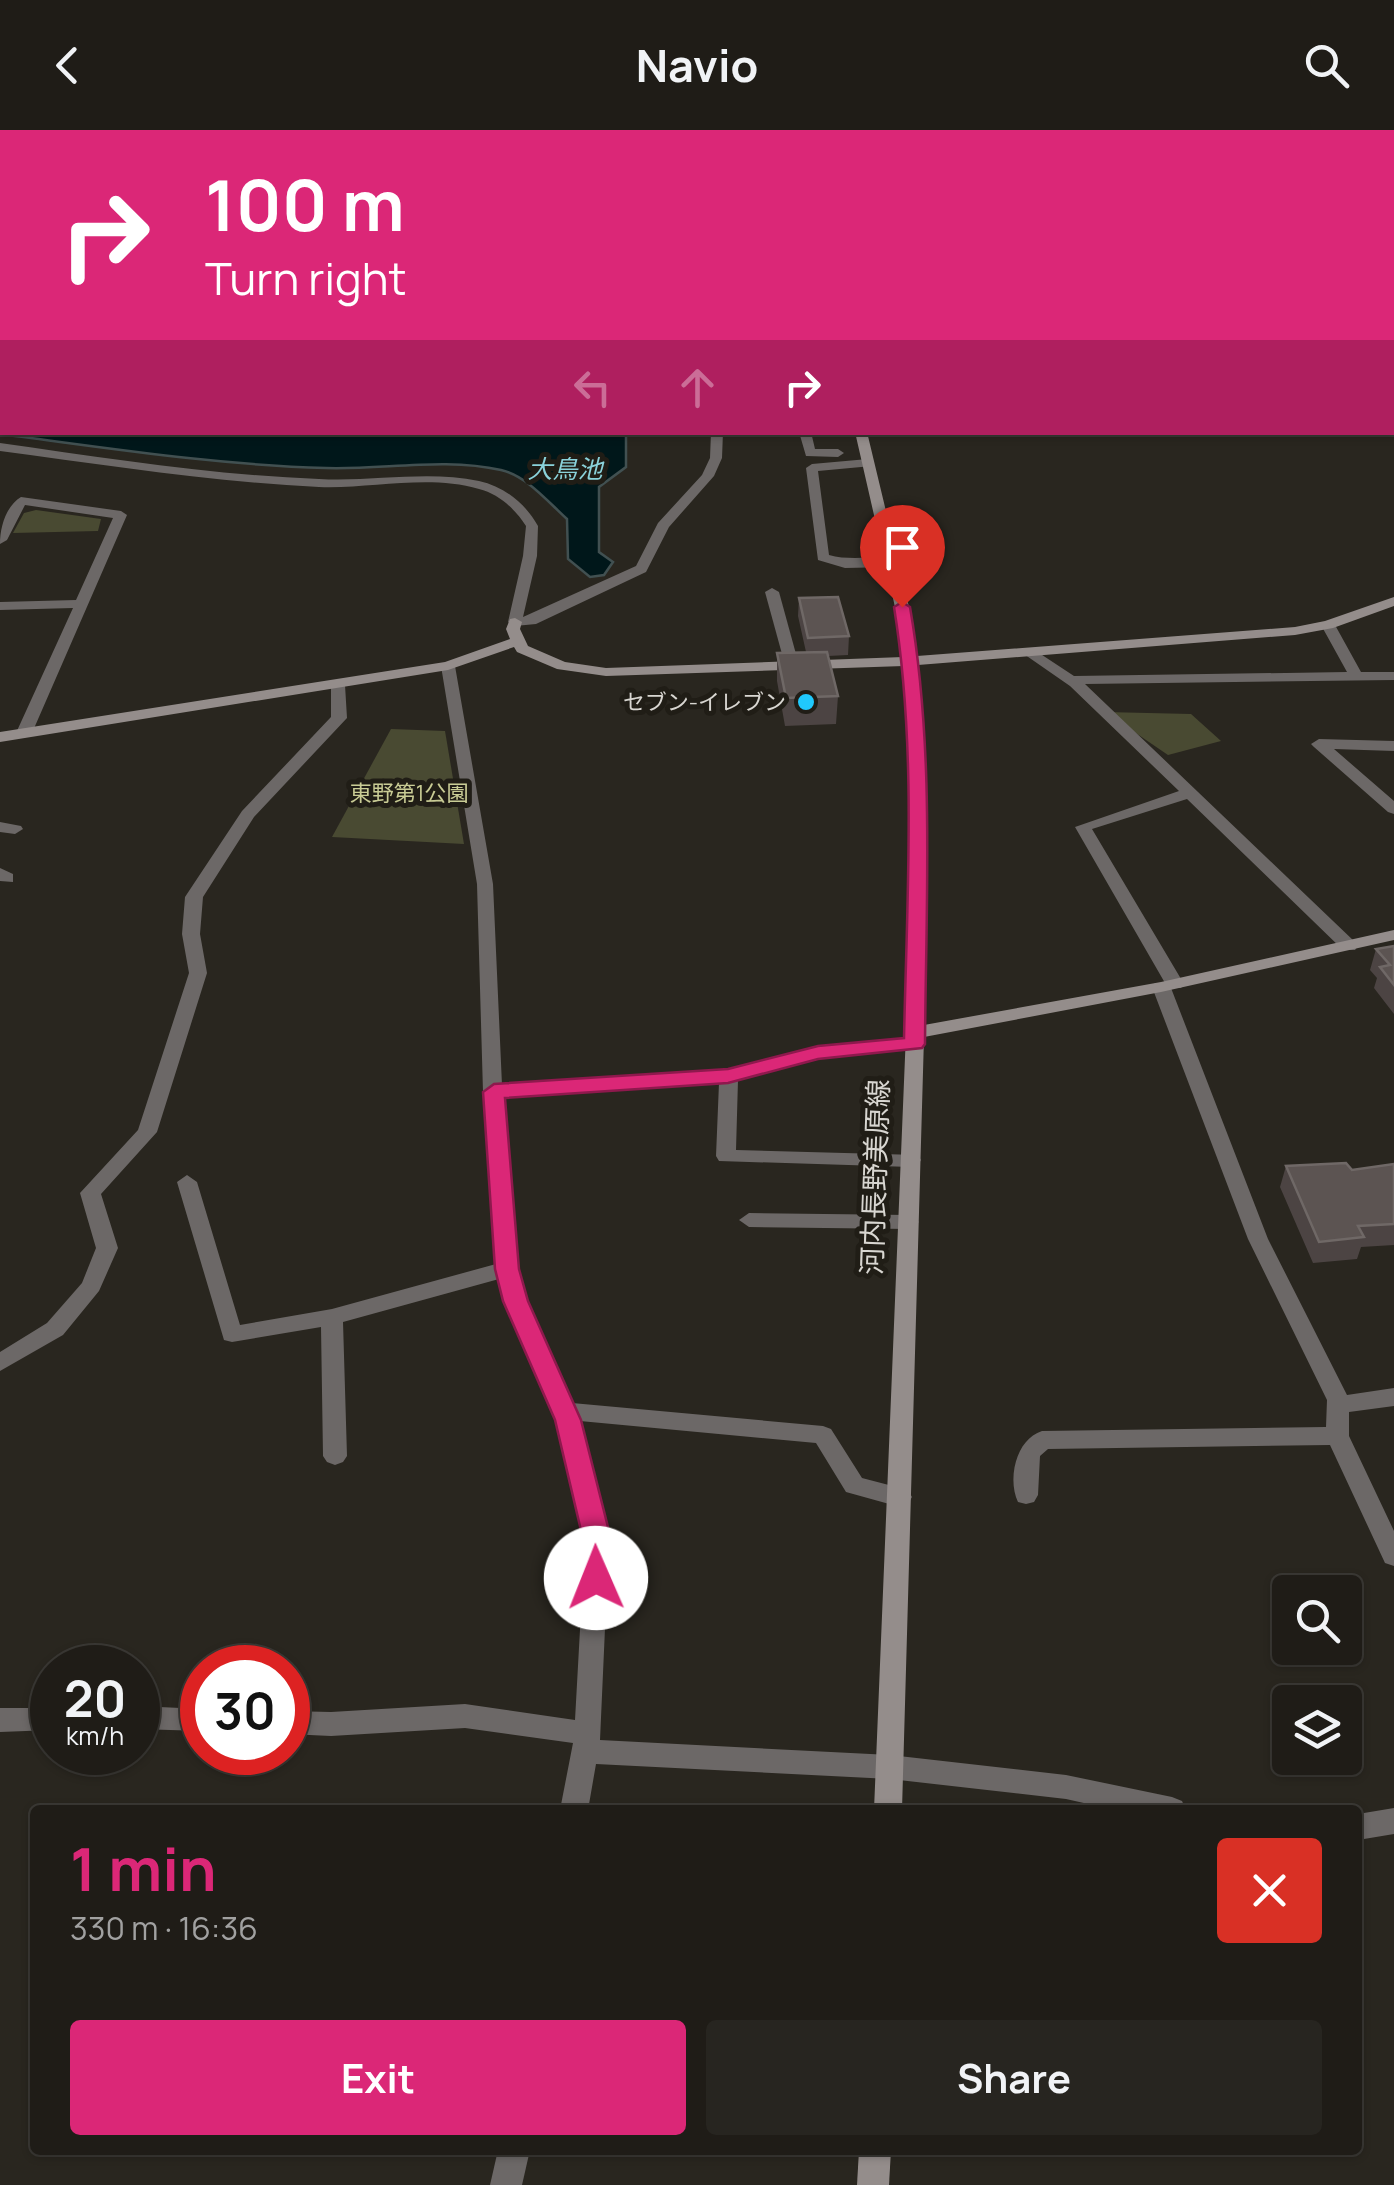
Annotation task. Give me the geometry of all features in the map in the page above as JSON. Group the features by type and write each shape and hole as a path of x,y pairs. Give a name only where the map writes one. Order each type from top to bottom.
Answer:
{"street":[{"path":"515,622 544,618 641,570 664,526 708,476 716,458 717,435"},
{"path":"806,435 810,453 865,449"},
{"path":"0,448 205,474 332,484 445,482 488,488 510,500 530,521 536,535 525,566 515,622 517,641 522,649 582,670 659,672 911,661 1255,635 1328,625 1394,600"},
{"path":"865,449 812,468 822,558 845,564 892,563"},
{"name":"河内長野美原線","path":"865,449 911,661 919,781 911,1160 888,1805"},
{"path":"0,498 120,515 24,732"},
{"path":"0,540 21,501"},
{"path":"772,592 792,665"},
{"path":"0,606 79,604"},
{"path":"1328,625 1356,676"},
{"path":"0,737 448,666 517,641"},
{"path":"1028,652 1070,680 1349,946"},
{"path":"448,666 486,884 494,1092 507,1269 515,1301 564,1410 597,1539 586,1742 575,1805"},
{"path":"1070,680 1394,676"},
{"path":"0,1363 55,1330 91,1286 107,1248 90,1193 147,1132 198,974 191,934 194,897 248,814 339,718 338,684"},
{"path":"1394,746 1319,744 1394,810"},
{"path":"1190,794 1082,827 1168,985 1258,1239 1338,1405 1336,1436 1394,1556"},
{"path":"494,1092 728,1076 818,1053 914,1038 1394,935"},
{"path":"728,1076 726,1156 911,1160"},
{"path":"187,1182 232,1334 332,1318 507,1269"},
{"path":"749,1220 909,1222"},
{"path":"332,1318 335,1456"},
{"path":"1338,1405 1394,1398"},
{"path":"564,1410 824,1435 854,1484 900,1497"},
{"path":"1026,1496 1029,1453 1042,1440 1336,1436"},
{"path":"310,1724 464,1716 586,1742 890,1767 1066,1787 1149,1805"},
{"path":"0,1720 30,1719"},
{"path":"1362,1826 1394,1821"},
{"path":"506,2185 513,2155"},
{"path":"873,2185 875,2155"}],"green space":[{"path":"36,510 101,519 98,531 13,533 24,513"},
{"path":"1105,712 1191,714 1221,741 1168,755"},
{"name":"東野第1公園","path":"391,729 445,731 464,844 332,837"}],"water":[{"name":"大鳥池","path":"8,435 626,435 626,467 599,487 599,552 613,562 604,575 590,577 568,559 567,519 528,484 501,470 458,464 285,466"}],"building":[{"path":"838,597 849,636 808,638 799,598"},
{"path":"827,652 838,696 786,698 777,653"},
{"path":"1394,946 1394,985 1380,967 1390,965 1376,949"},
{"path":"1346,1163 1352,1170 1394,1164 1394,1224 1358,1226 1364,1237 1319,1242 1286,1166"}],"place":[{"name":"セブン-イレブン","path":"806,702"}],"route":[{"path":"596,1578 597,1539 568,1420 515,1301 507,1269 494,1092 728,1076 818,1053 914,1044 919,781 911,661 902,607"}]}
